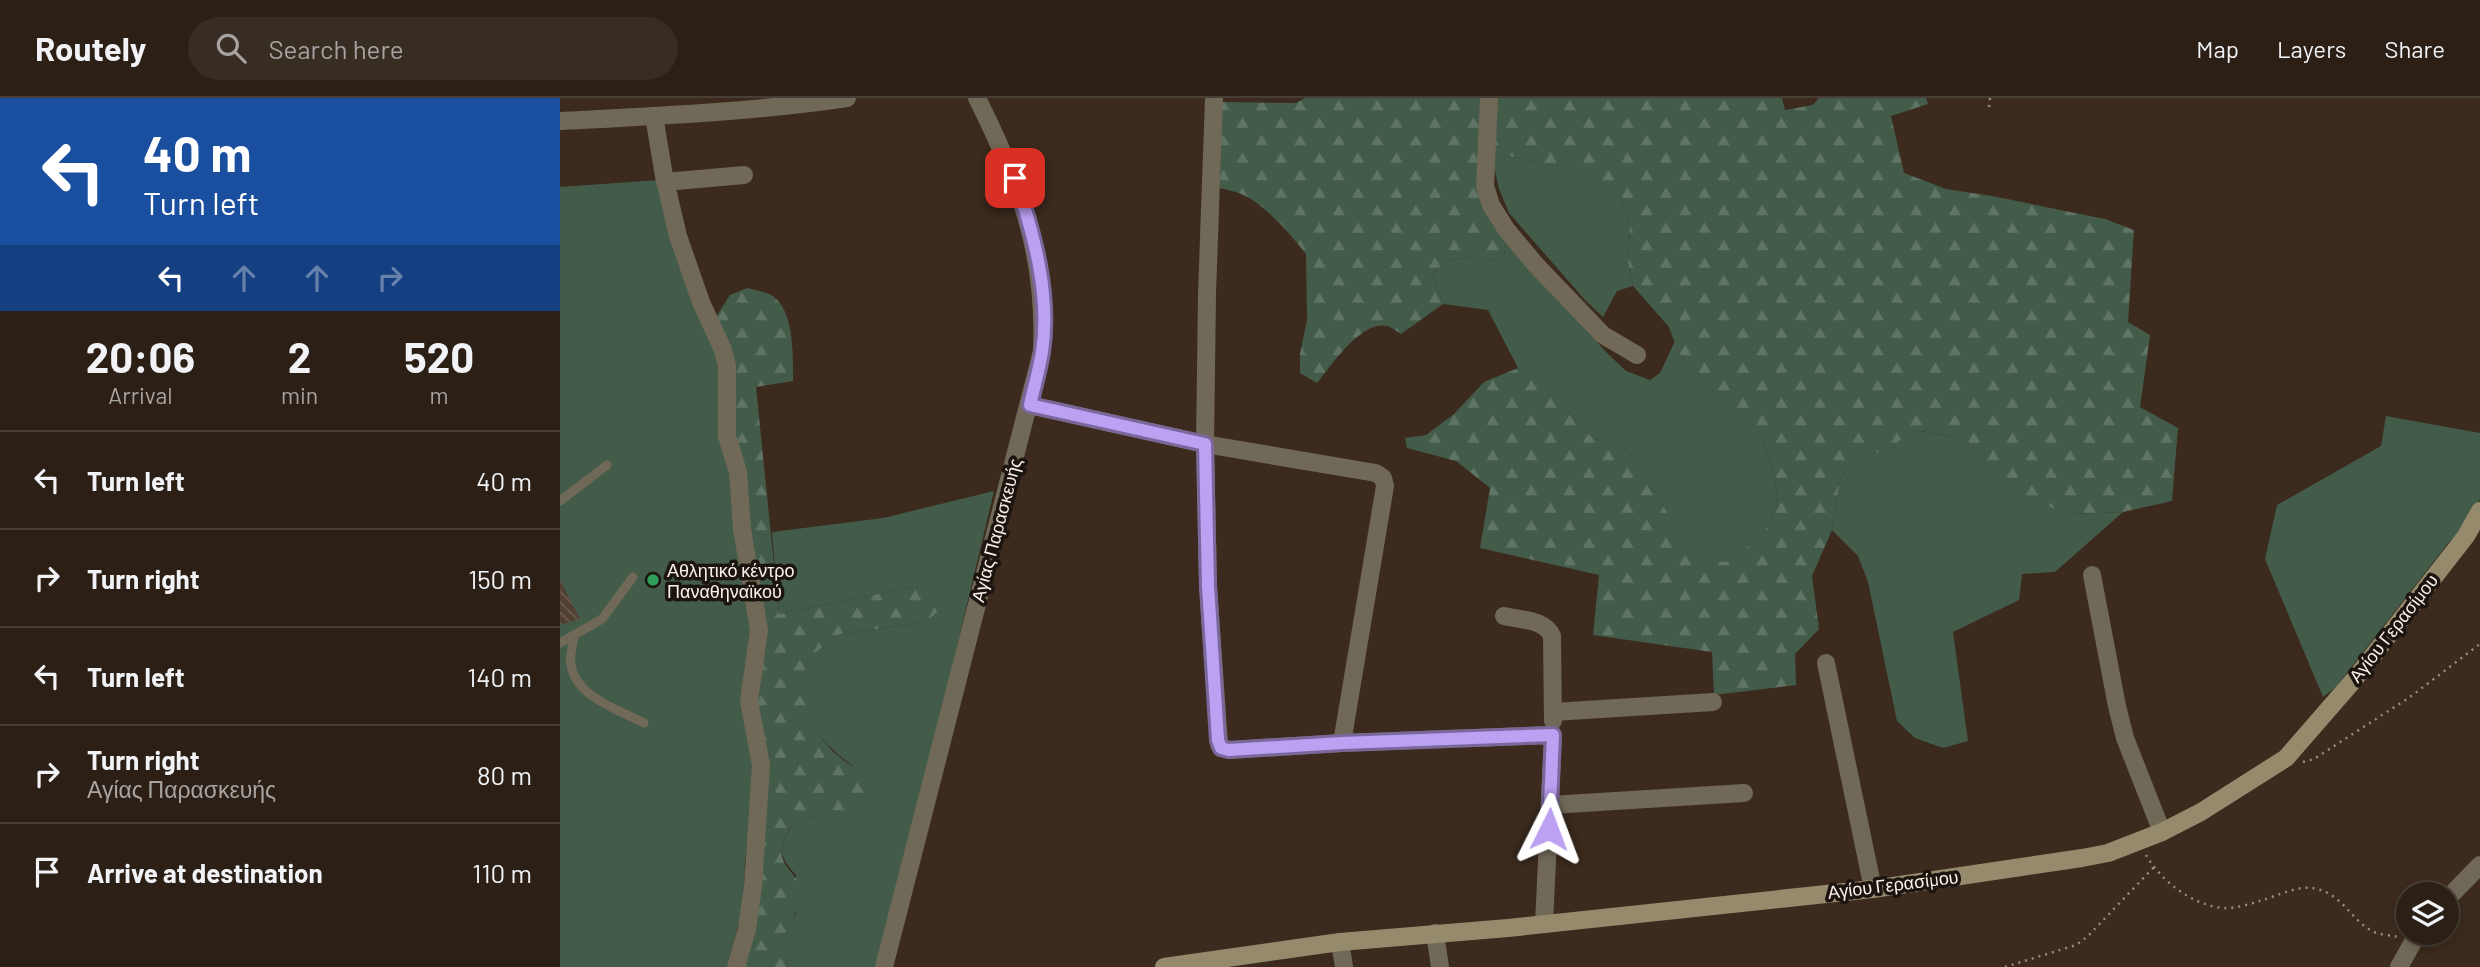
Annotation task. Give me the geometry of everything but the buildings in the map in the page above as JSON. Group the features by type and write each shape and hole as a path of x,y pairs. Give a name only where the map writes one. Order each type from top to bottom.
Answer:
{"street":[{"path":"560,121 654,116 694,106 810,104 847,98"},
{"name":"Αγίας Παρασκευής","path":"884,967 1042,351 1044,311 1041,278 1025,208 1015,178 977,98"},
{"path":"1213,98 1205,444 1208,586 1221,748 1229,750 1553,735"},
{"path":"1489,98 1485,186 1491,205 1528,256 1594,326 1603,335 1637,355"},
{"path":"654,116 678,236 727,366 727,436 738,472 742,529 759,630 748,701 761,765 753,887 747,929 736,967"},
{"path":"666,182 744,175"},
{"path":"1030,405 1205,444 1376,473 1383,478 1385,485 1342,743"},
{"name":"Αγίου Γερασίμου","path":"1164,967 1248,962 1340,942 1544,924 1873,889 2108,853 2162,832 2201,812 2286,758 2353,681 2466,536 2480,511"},
{"path":"2092,575 2123,727 2162,832"},
{"path":"1504,616 1544,624 1552,636 1553,735 1544,924"},
{"path":"1826,663 1873,889"},
{"path":"1553,712 1713,702"},
{"path":"1550,805 1744,793"},
{"path":"2459,887 2480,865"},
{"path":"1435,933 1440,967"},
{"path":"1340,942 1344,967"},
{"path":"2399,967 2410,945"}],"lane":[{"path":"560,500 607,465"},
{"path":"560,643 603,619 634,577"},
{"path":"574,636 570,664 577,680 593,697 644,723"}],"path":[{"path":"1989,107 1990,98"},
{"path":"2286,758 2300,762 2314,759 2410,697 2480,644"},
{"path":"2139,842 2154,867 2193,900 2224,908 2293,890 2315,888 2339,898 2354,917 2373,931 2396,934"},
{"path":"2005,967 2076,945 2087,937 2154,867"}],"green space":[{"path":"1305,98 1484,98 1481,177 1506,242 1504,255 1492,261 1474,257 1447,260 1433,274 1443,304 1401,334 1387,326 1367,330 1338,356 1317,383 1300,373 1300,354 1307,320 1306,254 1259,204 1239,193 1220,188 1221,102 1296,103"},
{"path":"1498,98 1782,98 1785,110 1813,105 1819,98 1926,98 1928,104 1891,116 1904,173 1946,189 2105,219 2134,230 2128,322 2150,335 2140,407 2178,428 2172,501 2123,512 2068,514 2005,490 1966,438 1913,430 1891,448 1867,456 1841,476 1832,530 1812,576 1819,629 1795,654 1796,685 1714,695 1712,652 1593,635 1599,575 1480,548 1490,488 1456,461 1407,448 1405,438 1426,435 1454,414 1484,382 1518,368 1551,384 1579,426 1595,439 1628,450 1699,562 1725,562 1765,531 1778,503 1773,469 1758,428 1725,402 1679,354 1669,327 1633,286 1628,263 1630,223 1622,201 1592,174 1494,153"},
{"path":"1494,153 1592,174 1622,201 1630,223 1628,263 1633,286 1617,291 1603,317 1509,213 1499,189"},
{"name":"Αθλητικό κέντρο Παναθηναϊκού","path":"659,180 720,357 733,479 753,614 755,766 745,863 744,904 727,967 560,967 560,187"},
{"path":"1506,242 1626,371 1650,380 1660,373 1675,341 1679,354 1725,402 1758,428 1773,469 1778,503 1765,531 1744,549 1725,562 1699,562 1628,450 1595,439 1579,426 1551,384 1518,368 1488,310 1443,304 1433,274 1447,260 1474,257 1492,261 1504,255"},
{"path":"747,288 769,294 777,300 784,309 791,333 793,381 756,387 779,614 924,585 942,589 947,603 926,622 840,634 807,659 806,695 815,727 829,747 861,775 868,803 850,815 821,815 795,821 786,835 782,856 798,882 800,898 781,943 787,958 786,967 741,967 759,903 755,699 763,626 716,317 730,295"},
{"path":"2386,416 2480,433 2480,499 2467,524 2449,542 2336,687 2323,697 2265,559 2277,505 2381,446"},
{"path":"1912,430 1966,438 2005,490 2068,514 2123,512 2055,572 2022,574 2019,600 1953,632 1968,741 1943,748 1915,738 1897,721 1868,582 1858,556 1832,530 1841,476 1867,456 1891,448"},
{"path":"994,491 878,967 786,967 787,958 781,943 786,926 796,914 796,875 782,855 783,843 795,821 821,815 850,815 852,765 827,743 811,720 805,693 807,659 840,634 926,622 924,585 779,614 772,532 883,518"}],"place":[{"name":"Αθλητικό κέντρο Παναθηναϊκού","path":"653,580"}],"route":[{"path":"1015,178 1034,242 1044,311 1042,351 1030,405 1205,444 1208,586 1218,740 1221,748 1229,750 1553,735 1549,829"}]}
